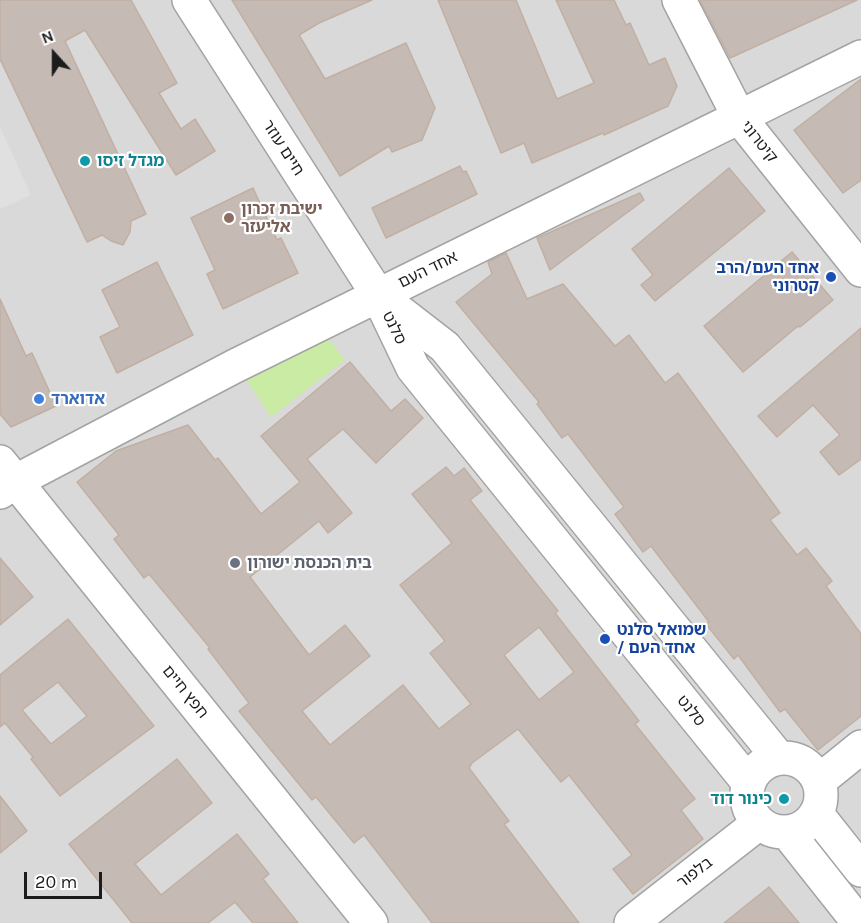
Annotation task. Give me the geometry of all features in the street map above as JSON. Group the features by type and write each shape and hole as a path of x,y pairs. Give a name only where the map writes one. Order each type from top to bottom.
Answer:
{"street":[{"name":"חיים עוזר","path":"189,0 378,296"},
{"name":"קיטרוני","path":"679,0 739,117 861,270"},
{"name":"אחד העם","path":"5,478 861,57"},
{"name":"סלנט","path":"378,296 445,347 778,757"},
{"name":"סלנט","path":"378,296 413,368 748,782"},
{"name":"חפץ חיים","path":"5,478 371,923"},
{"path":"819,781 861,747"},
{"path":"773,828 799,829 809,823 816,813 820,803 819,781 812,770 802,762 778,757 760,766 748,782 747,804 773,828 859,923"},
{"path":"816,813 861,870"},
{"name":"בלפור","path":"632,923 773,828"}],"shaded area":[{"path":"0,0 861,0 861,923 0,923"},
{"path":"0,127 31,195 0,209"}],"green space":[{"path":"321,329 345,360 271,417 240,371"}],"building":[{"name":"מגדל זיסו","path":"0,0 131,0 177,83 159,93 181,129 195,119 215,151 176,175 85,30 65,41 146,214 131,221 130,232 123,245 102,235 87,242 0,59"},
{"path":"232,0 372,0 319,23 299,35 325,79 406,43 435,108 422,140 392,152 389,146 340,176"},
{"path":"438,0 516,0 557,99 594,83 556,0 614,0 626,25 630,23 649,65 665,58 677,86 668,106 604,135 603,133 532,163 524,143 501,153"},
{"path":"700,0 857,0 730,58"},
{"path":"861,79 861,180 843,193 794,130"},
{"path":"460,166 463,172 466,171 477,194 386,238 372,208"},
{"path":"729,168 765,211 655,301 641,285 653,275 632,249"},
{"path":"253,188 277,240 281,238 298,273 223,309 207,274 215,270 191,218"},
{"path":"640,193 644,200 550,270 537,238"},
{"path":"792,252 833,300 743,372 704,326"},
{"path":"506,253 527,299 563,284 615,346 629,335 665,383 678,373 780,513 770,520 797,555 806,548 832,581 826,586 861,634 861,716 818,750 785,709 780,712 738,655 734,659 706,624 709,622 651,546 643,552 615,514 624,507 568,434 562,438 537,404 539,402 456,302 492,274 488,262"},
{"path":"157,262 193,335 117,373 100,337 120,327 102,290"},
{"path":"0,299 26,356 32,353 56,406 11,427 0,414"},
{"path":"861,328 861,459 839,475 820,452 840,435 813,405 777,437 758,416"},
{"path":"350,362 391,411 405,399 423,418 376,463 343,429 307,459 352,513 328,533 319,521 250,577 309,655 345,625 370,656 302,711 330,745 403,685 439,729 471,704 430,653 445,641 400,585 452,543 412,494 446,467 454,476 464,468 482,491 470,500 558,611 555,613 639,721 635,724 695,799 681,810 703,839 633,894 613,869 632,855 569,775 561,782 518,729 472,763 469,768 509,821 504,824 579,923 432,923 364,835 354,843 316,797 312,800 239,711 249,703 208,649 210,648 149,574 144,578 114,539 119,535 77,482 116,451 188,425 215,460 218,458 261,514 300,482 261,436","holes":["539,627 574,672 539,700 504,655"]},
{"path":"0,558 33,597 0,625"},
{"path":"68,619 154,726 60,796 31,759 33,757 5,723 0,727 0,675","holes":["58,682 87,716 51,744 22,710"]},
{"path":"177,759 212,803 135,864 161,895 237,834 269,874 263,879 298,923 253,923 235,902 208,923 132,923 69,844"},
{"path":"0,796 27,831 0,853"},
{"path":"769,887 799,923 724,923"}],"place":[{"name":"מגדל זיסו","path":"85,161"},
{"name":"ישיבת זכרון אליעזר","path":"229,218"},
{"name":"אחד העם/הרב קטרוני","path":"831,277"},
{"name":"אדוארד","path":"39,399"},
{"name":"בית הכנסת ישורון","path":"235,563"},
{"name":"שמואל סלנט / אחד העם","path":"605,639"},
{"name":"כינור דוד","path":"784,799"}]}
